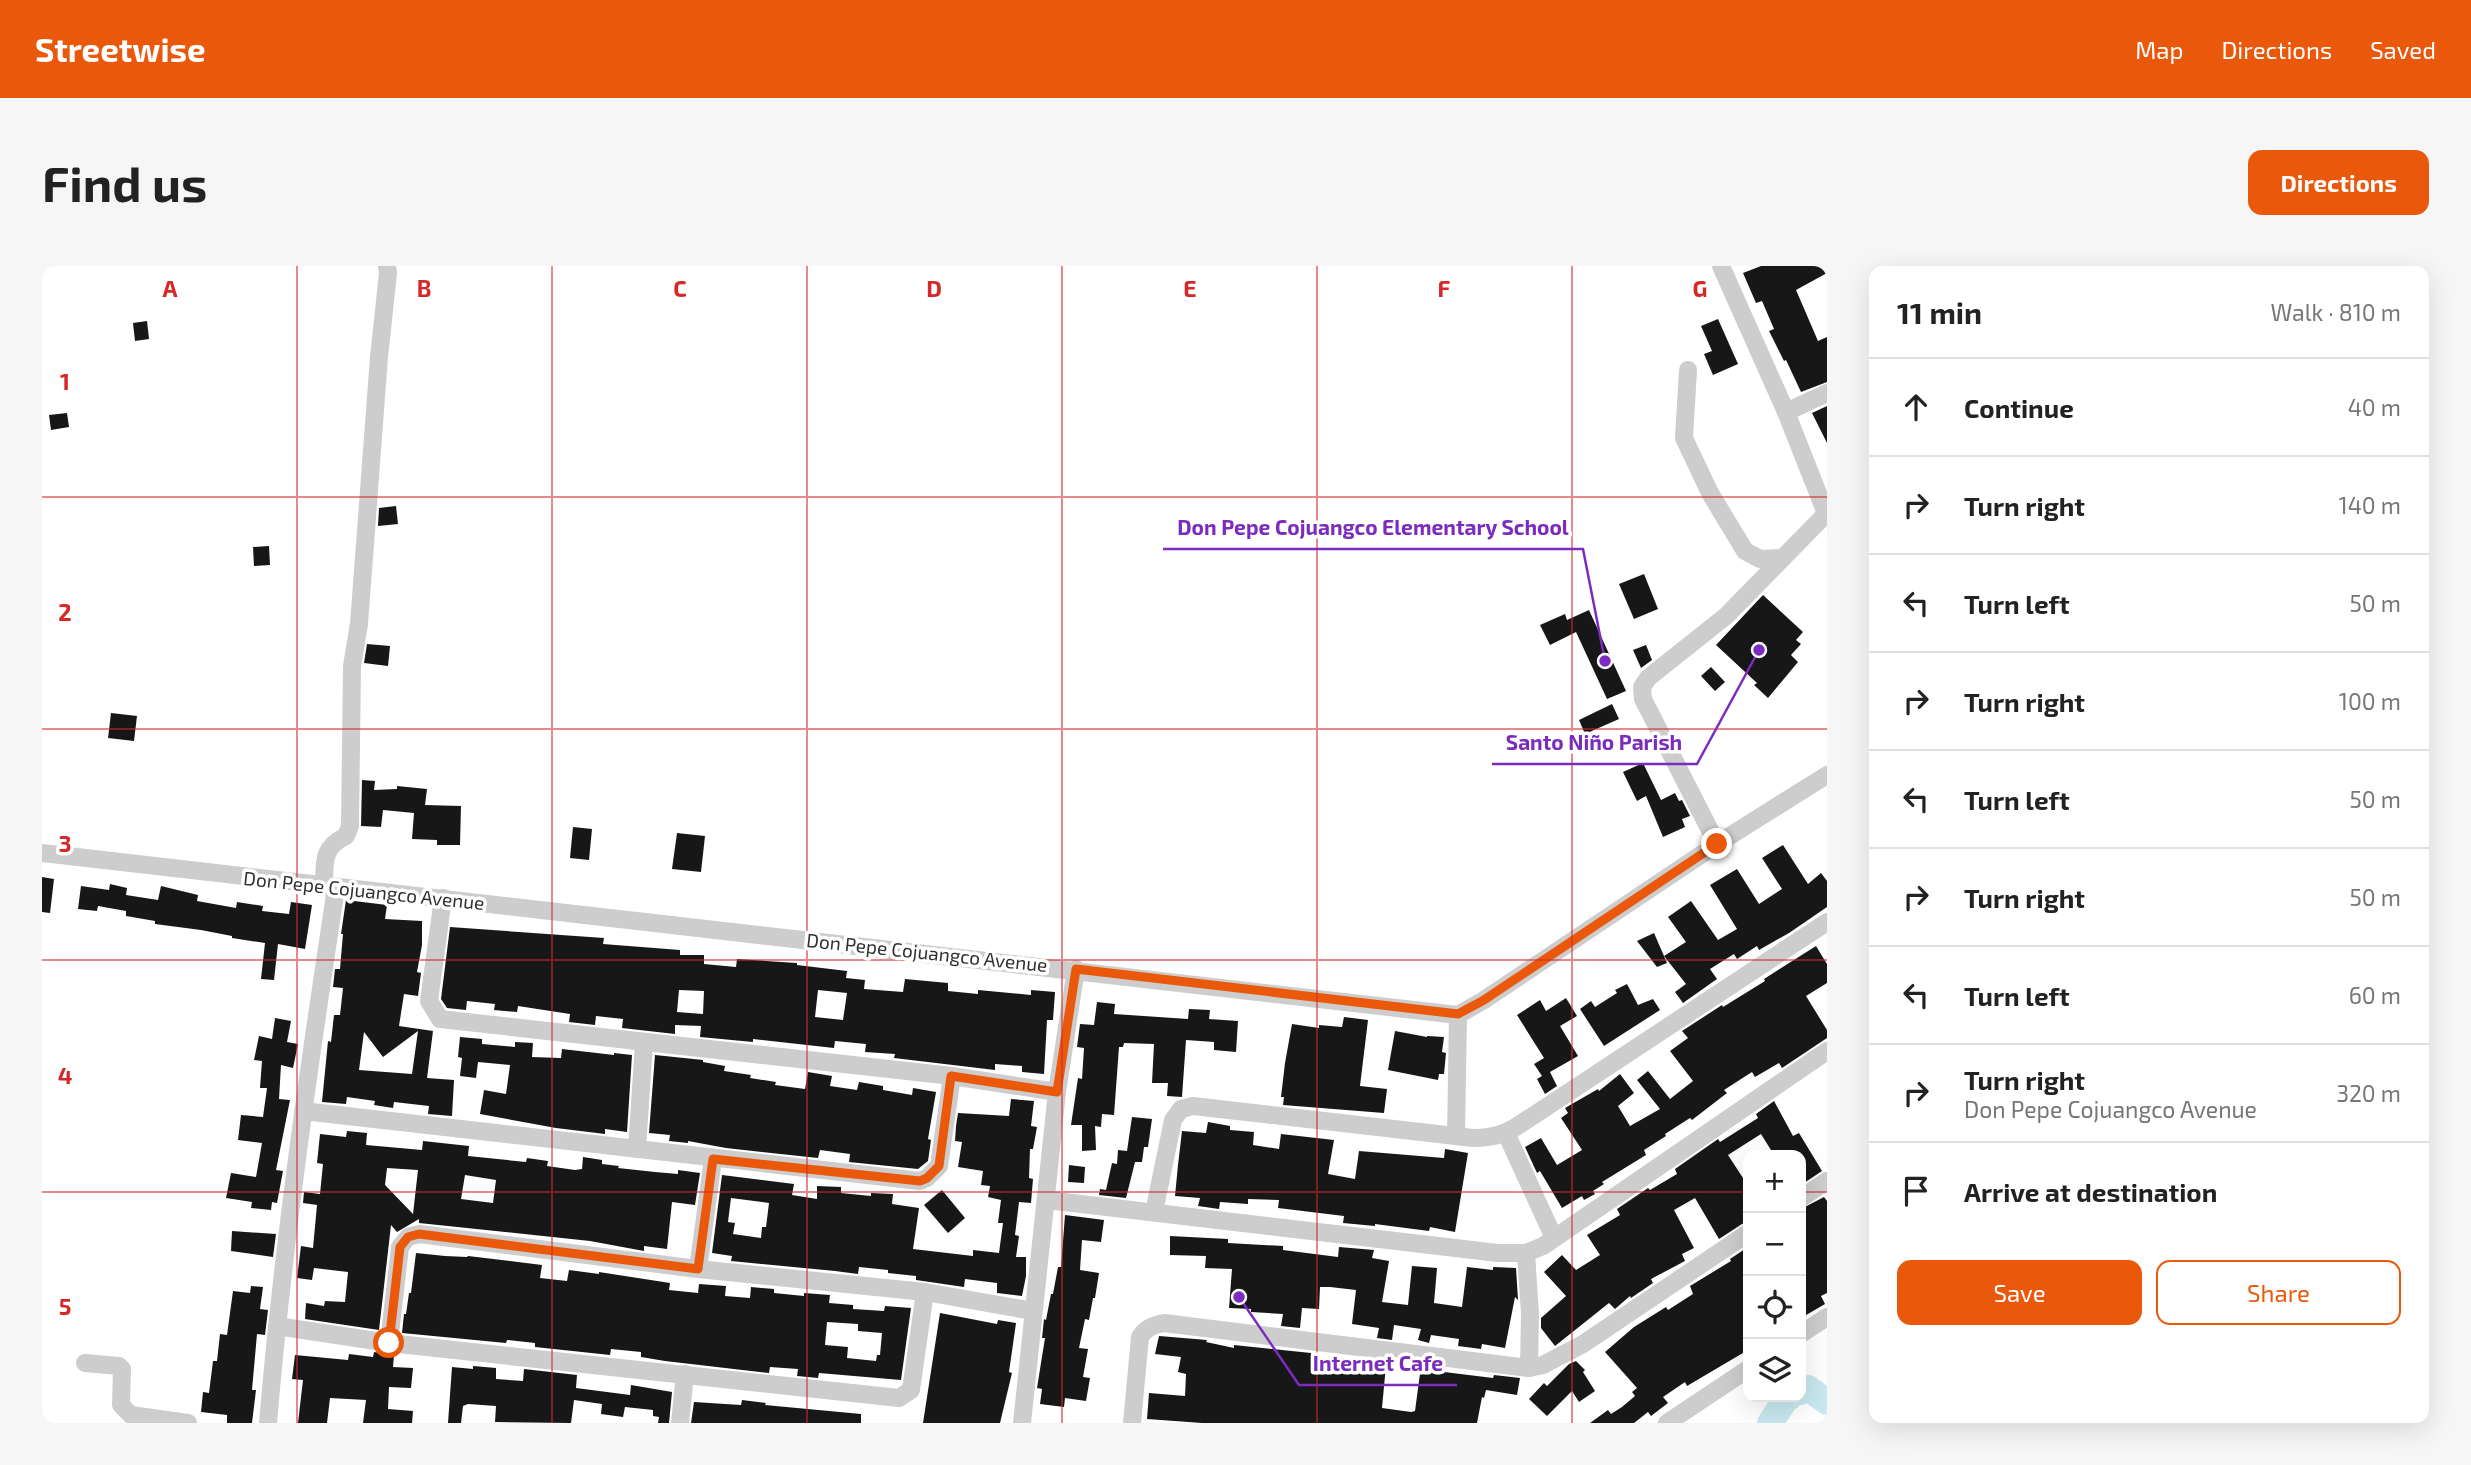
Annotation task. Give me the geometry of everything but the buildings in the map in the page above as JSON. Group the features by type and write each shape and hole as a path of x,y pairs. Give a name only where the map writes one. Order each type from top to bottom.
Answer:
{"street":[{"path":"268,1423 276,1326 330,888 327,851 335,842 346,836 350,826 352,666 359,624 387,266"},
{"path":"1717,844 1643,699 1642,687 1648,678 1726,616 1827,515 1786,412 1721,266"},
{"path":"1688,370 1684,438 1710,493 1745,551 1760,559 1783,558"},
{"path":"1786,412 1827,393"},
{"path":"1456,1136 1458,1014 1484,1000 1717,844 1827,775"},
{"name":"Don Pepe Cojuangco Avenue","path":"42,853 330,888 443,898 1458,1014"},
{"path":"443,898 429,1001 440,1019 951,1076 1057,1092"},
{"path":"1154,1212 1172,1120 1181,1109 1193,1106 1490,1138 1506,1133 1827,922"},
{"path":"1023,1423 1057,1092 1076,969"},
{"path":"636,1149 644,1043"},
{"path":"1047,1199 1525,1253 1543,1246 1827,1051"},
{"path":"303,1111 920,1181 939,1166 951,1076"},
{"path":"1506,1133 1554,1238"},
{"path":"698,1269 713,1159"},
{"path":"1806,1195 1827,1181"},
{"path":"389,1343 400,1247 408,1237 419,1234 698,1269 925,1292 1033,1311"},
{"path":"1132,1423 1140,1337 1155,1325 1529,1368 1543,1365 1583,1344 1743,1236"},
{"path":"1525,1253 1530,1314 1529,1368"},
{"path":"276,1326 389,1343 899,1398 911,1390 925,1292"},
{"path":"1806,1331 1827,1317"},
{"path":"85,1363 119,1366 121,1405 128,1413 188,1423"},
{"path":"1667,1423 1743,1372"},
{"path":"680,1423 685,1374"}],"waterway":[{"path":"1806,1389 1827,1402"},
{"path":"1770,1423 1784,1402"}],"place":[{"name":"Santo Niño Parish","path":"1759,650"},
{"name":"Don Pepe Cojuangco Elementary School","path":"1605,661"},
{"name":"Internet Cafe","path":"1239,1297"}],"route":[{"path":"389,1343 400,1247 408,1237 419,1234 698,1269 713,1159 920,1181 927,1178 939,1166 951,1076 1057,1092 1076,969 1458,1014 1484,1000 1717,844"}]}
